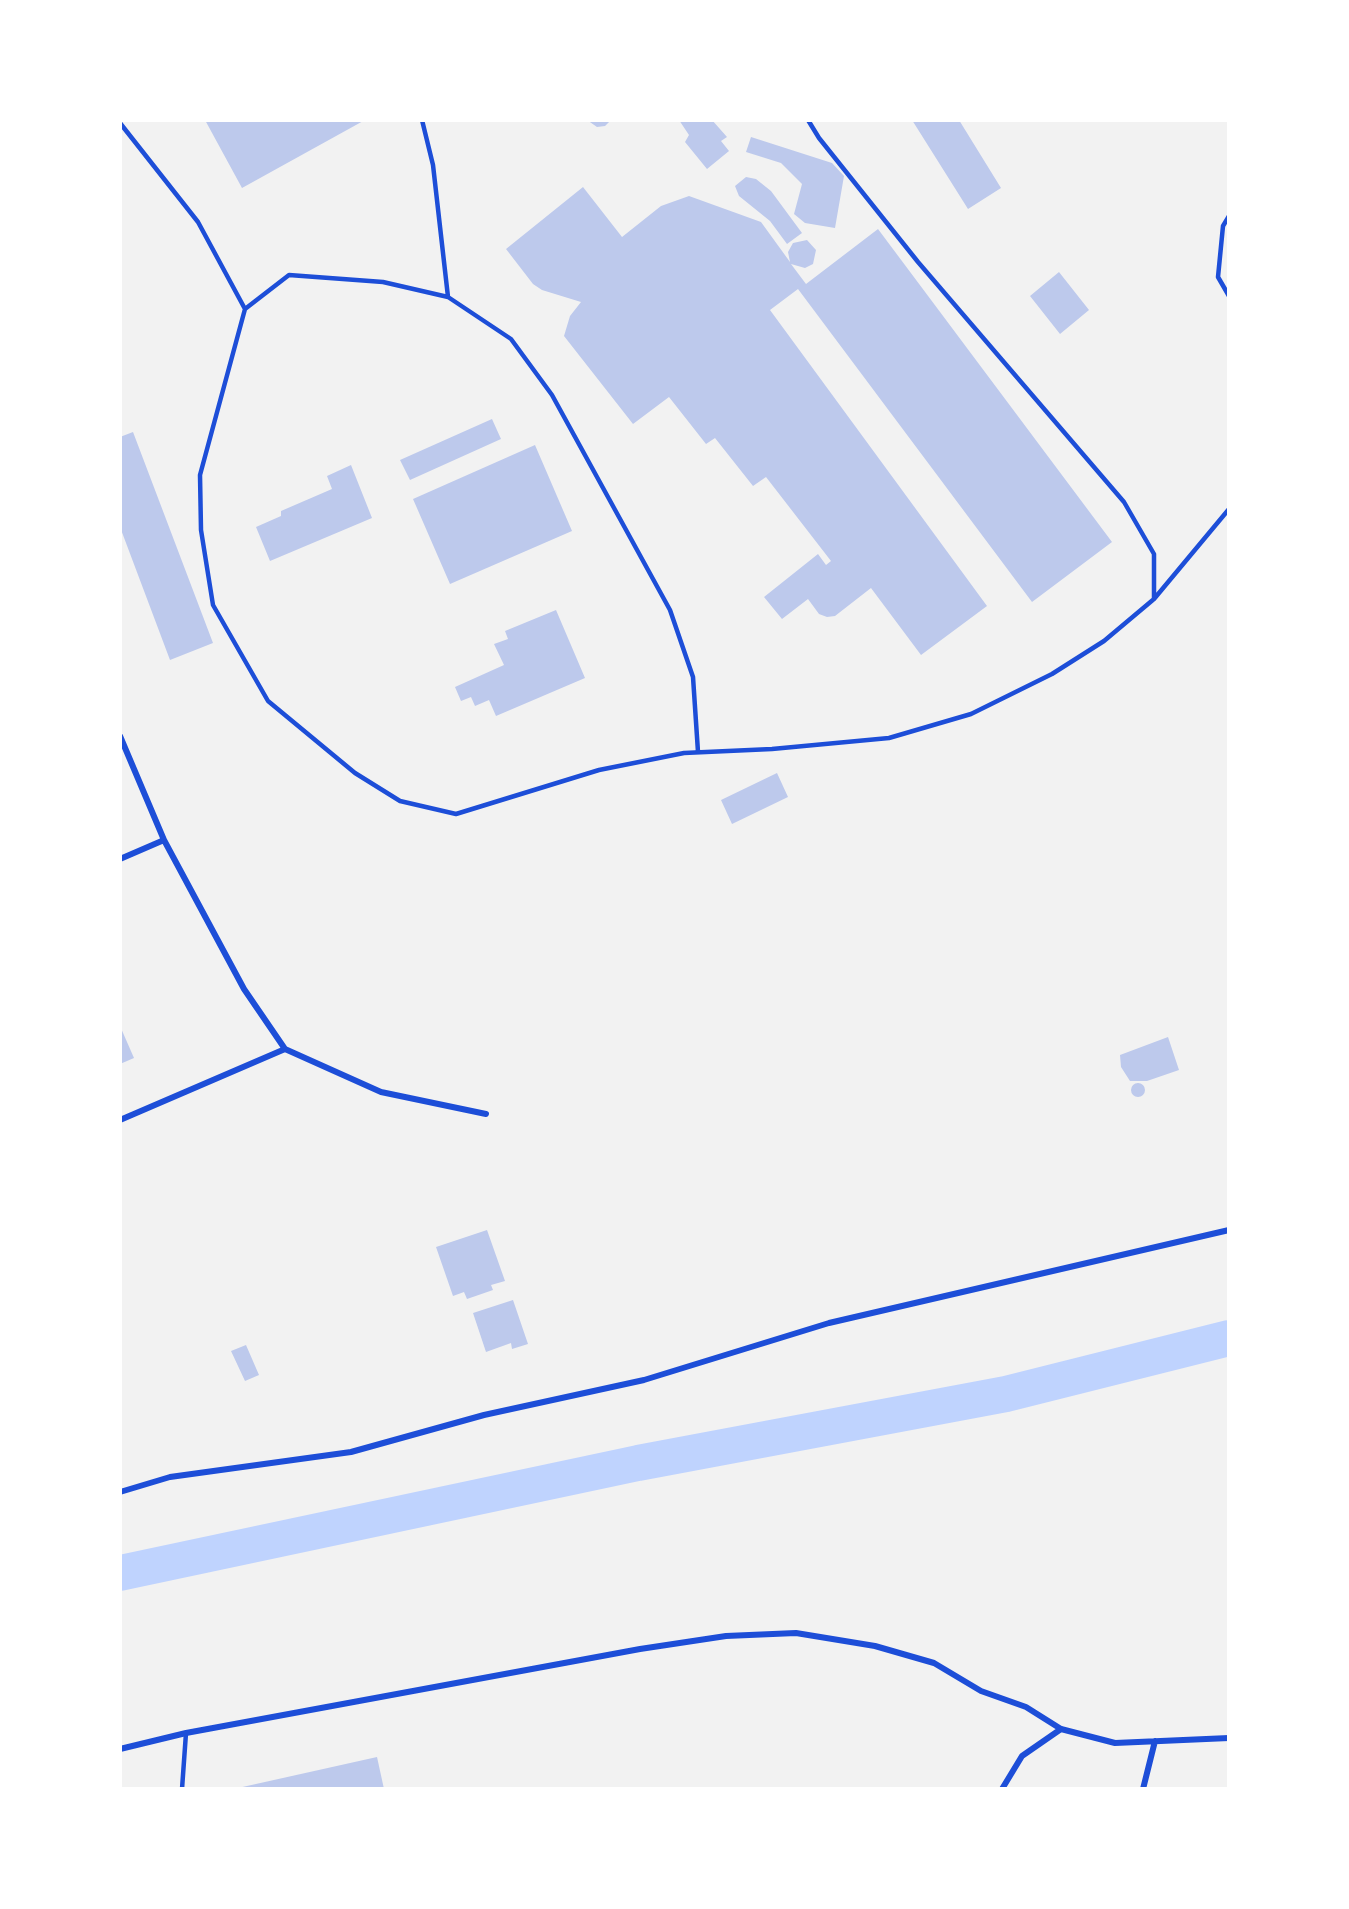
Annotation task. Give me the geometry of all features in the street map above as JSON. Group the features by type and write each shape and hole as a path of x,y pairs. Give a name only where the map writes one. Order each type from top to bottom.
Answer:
{"street":[{"path":"120,736 164,840 244,989 285,1049 381,1092 486,1114"},
{"path":"120,859 164,840"},
{"path":"120,1120 285,1049"},
{"path":"120,1492 170,1477 351,1452 484,1415 644,1380 829,1323 1229,1230"},
{"path":"120,1749 186,1733 640,1649 726,1636 796,1633 875,1646 934,1663 981,1691 1026,1707 1060,1729 1115,1743 1229,1738"},
{"path":"1002,1789 1022,1756 1060,1729"},
{"path":"1143,1789 1155,1741"}],"lane":[{"path":"422,120 433,165 448,297"},
{"path":"808,120 819,138 918,262 1124,502 1154,554 1154,599"},
{"path":"120,123 198,222 245,309"},
{"path":"1229,216 1223,226 1218,277 1229,296"},
{"path":"698,752 693,677 670,610 552,395 511,339 448,297 383,282 289,275 245,309 200,475 201,530 213,605 268,701 355,773 400,801 456,814 599,770 698,752 772,749 889,738 971,714 1052,674 1104,641 1154,599 1229,509"},
{"path":"182,1789 186,1733"}],"building":[{"path":"205,120 365,120 242,188"},
{"path":"587,120 611,120 605,126 597,127"},
{"path":"679,120 712,120 727,137 721,141 729,151 707,169 685,142 689,135"},
{"path":"912,120 959,120 1001,188 968,209"},
{"path":"751,137 832,163 844,176 835,228 805,223 794,214 802,184 781,163 746,152"},
{"path":"746,177 756,179 771,191 802,233 787,244 770,221 739,196 735,186"},
{"path":"583,187 622,237 661,206 689,196 761,222 790,262 788,252 793,243 807,240 816,250 813,264 805,268 791,264 806,284 878,229 1112,542 1032,602 798,289 770,310 987,606 921,655 871,588 835,616 827,617 819,614 808,599 782,619 764,597 818,554 826,565 831,561 766,477 753,486 715,438 706,444 669,397 633,424 564,336 570,316 581,302 542,290 533,284 506,249"},
{"path":"1059,272 1089,310 1060,334 1030,296"},
{"path":"492,419 501,439 410,480 400,460"},
{"path":"133,432 213,643 170,660 120,527 120,437"},
{"path":"535,445 572,531 450,584 413,499"},
{"path":"351,465 372,518 270,561 256,527 281,516 281,511 332,489 327,476"},
{"path":"556,610 585,678 496,716 489,700 475,706 471,697 461,701 455,687 504,665 494,644 508,639 505,631"},
{"path":"777,773 788,797 732,824 721,800"},
{"path":"120,1026 134,1058 120,1064"},
{"path":"1168,1037 1179,1070 1147,1081 1130,1081 1121,1067 1120,1055"},
{"path":"1135,1083 1141,1083 1145,1090 1141,1097 1135,1097 1131,1093 1131,1087"},
{"path":"487,1230 505,1281 491,1285 493,1290 467,1299 464,1292 453,1296 436,1247"},
{"path":"513,1300 528,1344 512,1349 511,1343 486,1352 473,1313"},
{"path":"246,1345 259,1375 245,1381 231,1351"},
{"path":"377,1757 384,1789 238,1789 238,1788"}],"waterway":[{"path":"120,1573 638,1463 1006,1394 1229,1338"}]}
